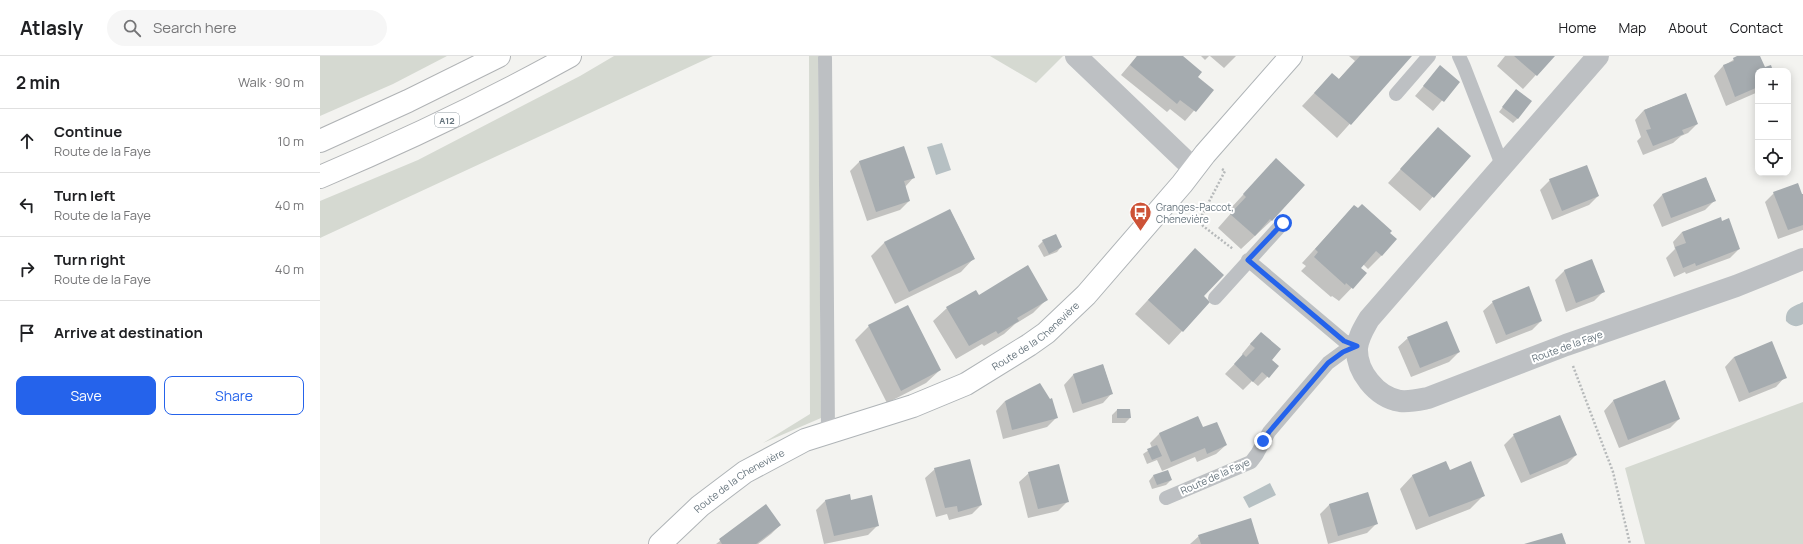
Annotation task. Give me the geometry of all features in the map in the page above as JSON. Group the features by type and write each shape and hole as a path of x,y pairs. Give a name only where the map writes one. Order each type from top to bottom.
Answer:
{"main road":[{"path":"320,141 408,101 499,56"},
{"name":"A12","path":"320,177 421,133 570,56"},
{"name":"Route de la Chenevière","path":"660,544 700,506 745,472 805,440 913,406 939,396 966,384 1029,346 1066,315 1086,295 1182,184 1193,168 1291,56"}],"street":[{"path":"1076,56 1193,168"},
{"path":"1357,346 1368,319 1598,56"},
{"name":"Route de la Faye","path":"1357,346 1358,358 1363,374 1374,386 1387,396 1399,401 1411,402 1428,398 1566,345 1736,286 1803,259"}],"lane":[{"path":"1396,94 1429,56"},
{"path":"1459,56 1502,165"},
{"path":"825,58 828,432"},
{"path":"1215,298 1283,223"},
{"path":"1248,260 1344,341 1357,346"},
{"name":"Route de la Faye","path":"1166,498 1251,462 1269,432 1328,363 1343,352 1357,346"}],"path":[{"path":"1221,168 1224,171 1200,219 1203,226 1248,260"},
{"path":"1566,345 1613,472 1630,544"}],"shaded area":[{"path":"320,56 447,56 393,84 320,116"},
{"path":"614,56 713,56 320,238 320,201 418,160 580,76"},
{"path":"809,56 818,56 821,418 763,443 810,414"},
{"path":"990,56 1063,56 1036,83"},
{"path":"942,143 951,170 936,175 927,147"},
{"path":"1803,302 1803,324 1796,326 1786,321 1787,313 1790,308"},
{"path":"1803,402 1803,544 1645,544 1625,468"},
{"path":"1270,483 1276,495 1249,508 1243,497"}],"building":[{"path":"1137,56 1183,56 1202,72 1198,77 1214,90 1196,112 1180,100 1177,104 1130,65"},
{"path":"1360,56 1412,56 1351,125 1314,93 1332,73 1339,79"},
{"path":"1514,56 1555,56 1537,76"},
{"path":"1737,56 1760,56 1765,67 1771,65 1772,68 1755,68 1755,88 1735,97 1723,65 1734,61 1733,58"},
{"path":"1440,65 1460,82 1444,102 1423,86"},
{"path":"1516,89 1532,101 1518,119 1502,107"},
{"path":"1686,93 1698,124 1682,130 1684,134 1653,146 1646,130 1651,129 1644,110"},
{"path":"1438,127 1471,156 1434,198 1400,169"},
{"path":"904,146 915,178 904,181 910,201 876,212 859,161"},
{"path":"1276,158 1305,185 1272,221 1270,219 1255,236 1230,214 1246,197 1243,194"},
{"path":"1587,165 1599,196 1562,211 1549,179"},
{"path":"1706,177 1716,201 1671,218 1662,194"},
{"path":"1798,183 1803,194 1803,225 1788,230 1773,192"},
{"path":"1362,204 1392,231 1390,233 1397,239 1382,256 1376,251 1361,268 1367,273 1353,289 1346,283 1345,285 1314,257 1318,252 1315,249 1354,205 1358,208"},
{"path":"950,209 975,259 909,292 884,242"},
{"path":"1721,217 1722,221 1729,218 1740,249 1696,266 1695,263 1683,268 1675,247 1686,243 1682,232"},
{"path":"1056,234 1062,247 1049,254 1042,240"},
{"path":"1195,248 1224,275 1204,296 1210,302 1183,332 1148,300"},
{"path":"1592,259 1605,292 1576,303 1564,270"},
{"path":"1028,265 1048,300 1017,318 1019,321 998,334 996,331 969,346 946,307 976,290 979,295"},
{"path":"1529,286 1542,321 1506,335 1492,301"},
{"path":"908,305 941,370 901,391 868,325"},
{"path":"1447,321 1460,352 1420,368 1407,337"},
{"path":"1261,332 1281,349 1272,360 1279,366 1269,378 1262,372 1253,382 1234,364 1243,354 1246,357 1255,348 1250,344"},
{"path":"1772,341 1787,378 1749,393 1734,357"},
{"path":"1103,364 1113,394 1082,404 1073,374"},
{"path":"1665,380 1680,419 1628,440 1613,400"},
{"path":"1040,383 1050,399 1052,398 1058,418 1012,430 1005,401"},
{"path":"1117,409 1130,409 1131,418 1117,418"},
{"path":"1560,415 1577,455 1530,475 1513,434"},
{"path":"1198,416 1203,427 1217,422 1227,445 1207,454 1205,448 1171,462 1159,433"},
{"path":"1157,445 1162,456 1152,460 1147,449"},
{"path":"970,459 982,505 958,512 957,506 945,508 934,468"},
{"path":"1446,461 1450,470 1471,461 1485,496 1429,517 1412,475"},
{"path":"1059,464 1069,502 1038,509 1028,472"},
{"path":"1168,470 1172,480 1157,485 1153,475"},
{"path":"1368,492 1378,524 1338,536 1329,504"},
{"path":"850,494 851,500 872,495 879,526 834,536 825,500"},
{"path":"766,504 781,525 756,544 722,544 719,539"},
{"path":"1251,518 1259,544 1201,544 1198,535"},
{"path":"1562,533 1566,544 1524,544"}],"place":[{"name":"Granges-Paccot, Chenevière","path":"1140,232"}],"route":[{"path":"1263,441 1328,363 1343,352 1357,346 1344,341 1248,260 1283,223"}]}
